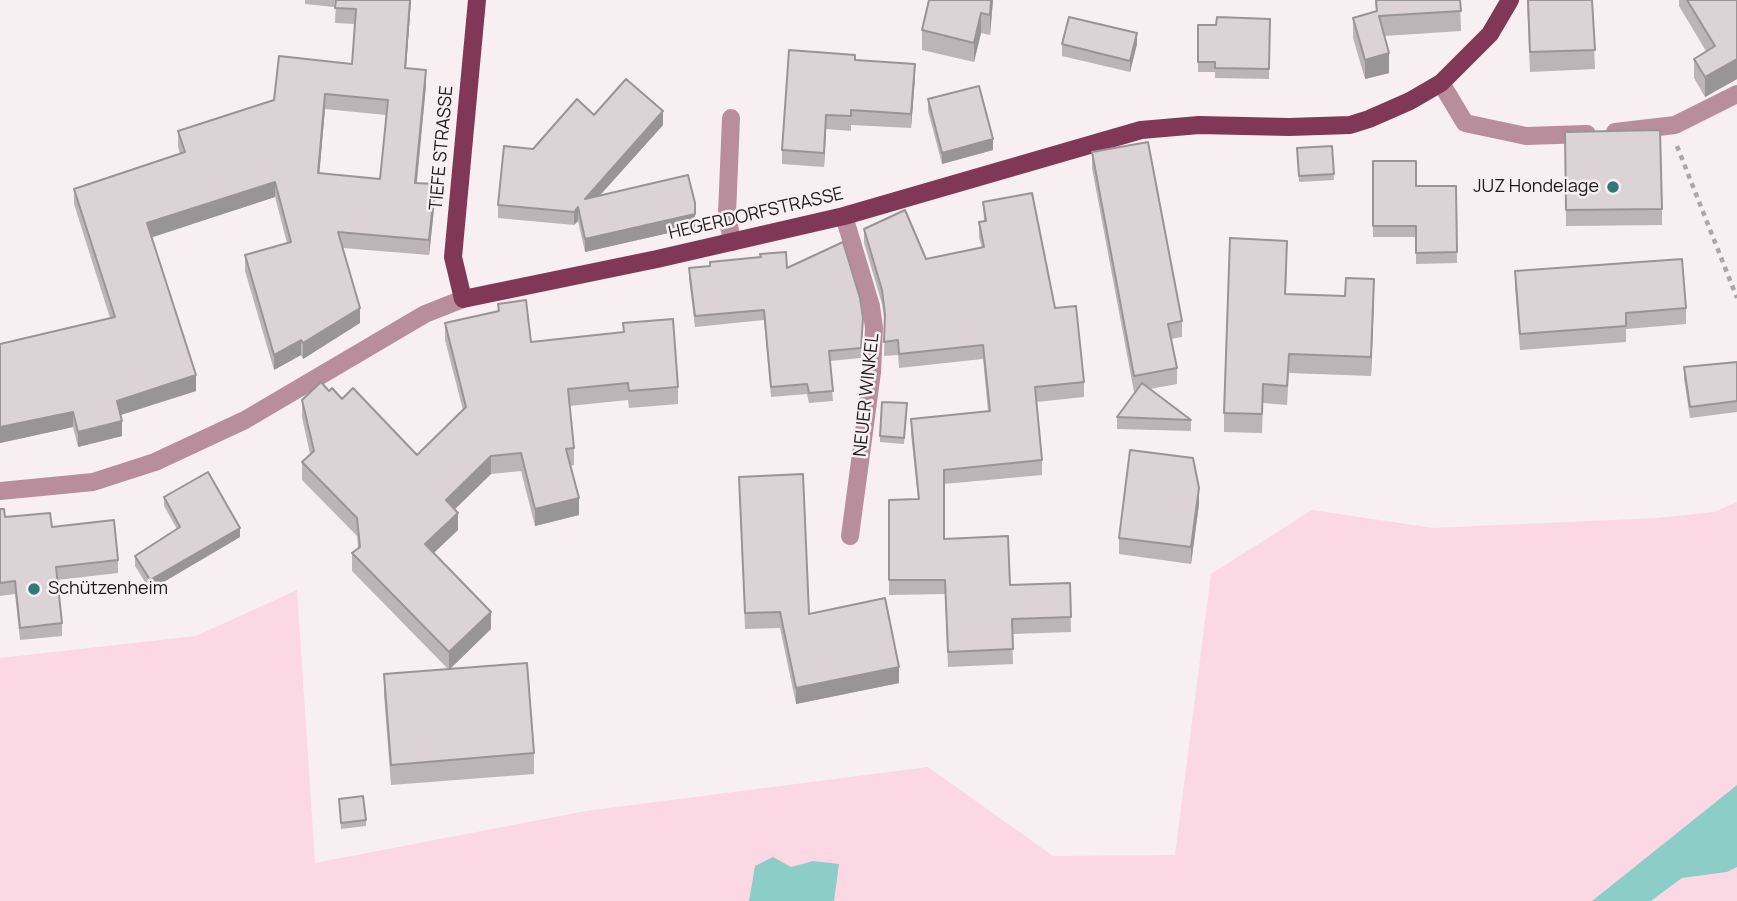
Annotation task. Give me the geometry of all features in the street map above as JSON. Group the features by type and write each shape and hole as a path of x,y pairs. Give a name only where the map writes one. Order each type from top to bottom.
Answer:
{"main road":[{"name":"TIEFE STRASSE","path":"463,299 453,257 477,0"},
{"name":"HEGERDORFSTRASSE","path":"463,299 844,216 1141,130 1199,125 1350,125 1410,101 1441,83 1490,34 1510,0"}],"street":[{"path":"1441,83 1465,123 1526,136 1630,132 1668,125 1714,107 1737,94"},
{"path":"731,118 727,215 732,242"},
{"name":"NEUER WINKEL","path":"844,216 871,306 874,328 874,348 850,536"},
{"name":"HEGERDORFSTRASSE","path":"0,491 93,482 155,462 245,420 425,314 463,299"}],"path":[{"path":"1668,125 1737,298"}],"shaded area":[{"path":"1737,502 1737,785 1592,901 0,901 0,658 196,636 297,590 315,863 586,811 928,767 1053,856 1175,855 1211,574 1312,510 1433,528 1657,518 1714,512"},
{"path":"1737,867 1737,901 1652,901 1682,878 1727,872"}],"water":[{"path":"1737,785 1737,867 1727,872 1682,878 1651,901 1592,901"},
{"path":"773,857 791,867 813,861 839,864 834,901 749,901 755,866"}],"building":[{"path":"336,0 410,0 405,68 426,70 415,183 435,184 429,240 338,232 360,308 303,343 301,340 274,355 245,255 291,242 275,182 147,223 196,375 117,401 122,421 78,432 73,412 0,427 0,344 115,317 74,189 185,152 178,131 274,100 279,56 352,64 356,9 335,8","holes":["325,94 388,100 380,179 318,173"]},
{"path":"929,0 991,0 990,15 981,13 974,43 922,30"},
{"path":"1376,0 1460,0 1461,11 1379,16 1389,53 1365,60 1353,18 1377,11"},
{"path":"1528,0 1592,0 1595,50 1530,52"},
{"path":"1687,0 1737,0 1737,59 1705,77 1694,59 1715,46"},
{"path":"1069,17 1137,33 1130,61 1062,44"},
{"path":"1217,17 1270,19 1269,69 1215,68 1215,62 1198,62 1198,25 1216,25"},
{"path":"789,50 855,55 855,60 915,64 911,114 851,110 851,116 826,115 824,153 782,150"},
{"path":"626,79 663,111 585,199 688,175 695,214 585,239 578,207 574,212 498,205 504,146 533,149 577,99 594,115"},
{"path":"979,86 993,139 942,153 928,99"},
{"name":"JUZ Hondelage","path":"1660,130 1662,209 1566,210 1565,132"},
{"path":"1148,142 1182,321 1168,324 1177,368 1134,376 1092,152"},
{"path":"1332,146 1334,174 1299,176 1297,148"},
{"path":"1373,161 1416,161 1416,186 1456,186 1457,252 1416,253 1416,226 1373,226"},
{"path":"1032,193 1055,308 1076,306 1084,382 1035,387 1042,460 944,470 944,539 1008,536 1010,585 1070,583 1071,617 1012,619 1013,649 948,652 945,580 889,580 889,500 919,499 911,419 990,411 983,345 899,354 898,340 884,342 882,290 864,229 905,210 926,259 984,247 979,222 986,221 983,202"},
{"path":"1230,238 1287,241 1285,294 1345,296 1346,278 1374,279 1371,357 1289,354 1287,386 1263,384 1262,414 1224,413"},
{"path":"843,242 860,298 863,318 861,348 829,351 833,391 809,393 807,384 771,387 764,310 695,316 689,268 710,266 710,262 786,252 787,268"},
{"path":"1682,259 1686,308 1626,313 1626,326 1520,334 1515,271"},
{"path":"526,300 531,342 624,332 623,323 673,319 678,387 629,391 628,383 568,389 574,448 566,449 579,498 535,509 521,453 491,456 446,500 458,513 425,544 491,612 449,652 352,553 360,547 357,518 302,462 314,451 302,400 321,382 329,391 332,388 342,399 353,388 417,455 466,407 445,323 499,311 498,304"},
{"path":"1737,362 1737,401 1690,407 1684,367"},
{"path":"1142,383 1191,420 1117,417"},
{"path":"882,402 907,403 904,438 880,436"},
{"path":"1130,450 1193,458 1199,488 1191,547 1119,538"},
{"path":"208,472 240,528 150,580 135,556 180,527 164,497"},
{"path":"803,474 809,614 885,598 899,667 796,688 780,612 745,613 739,477"},
{"path":"0,509 4,509 5,517 50,513 52,527 114,520 118,560 56,567 62,623 20,628 15,581 0,583"},
{"path":"527,663 534,753 391,765 384,674"},
{"path":"363,796 366,820 341,823 339,799"}],"place":[{"name":"JUZ Hondelage","path":"1613,187"},
{"name":"Schützenheim","path":"34,589"}]}
